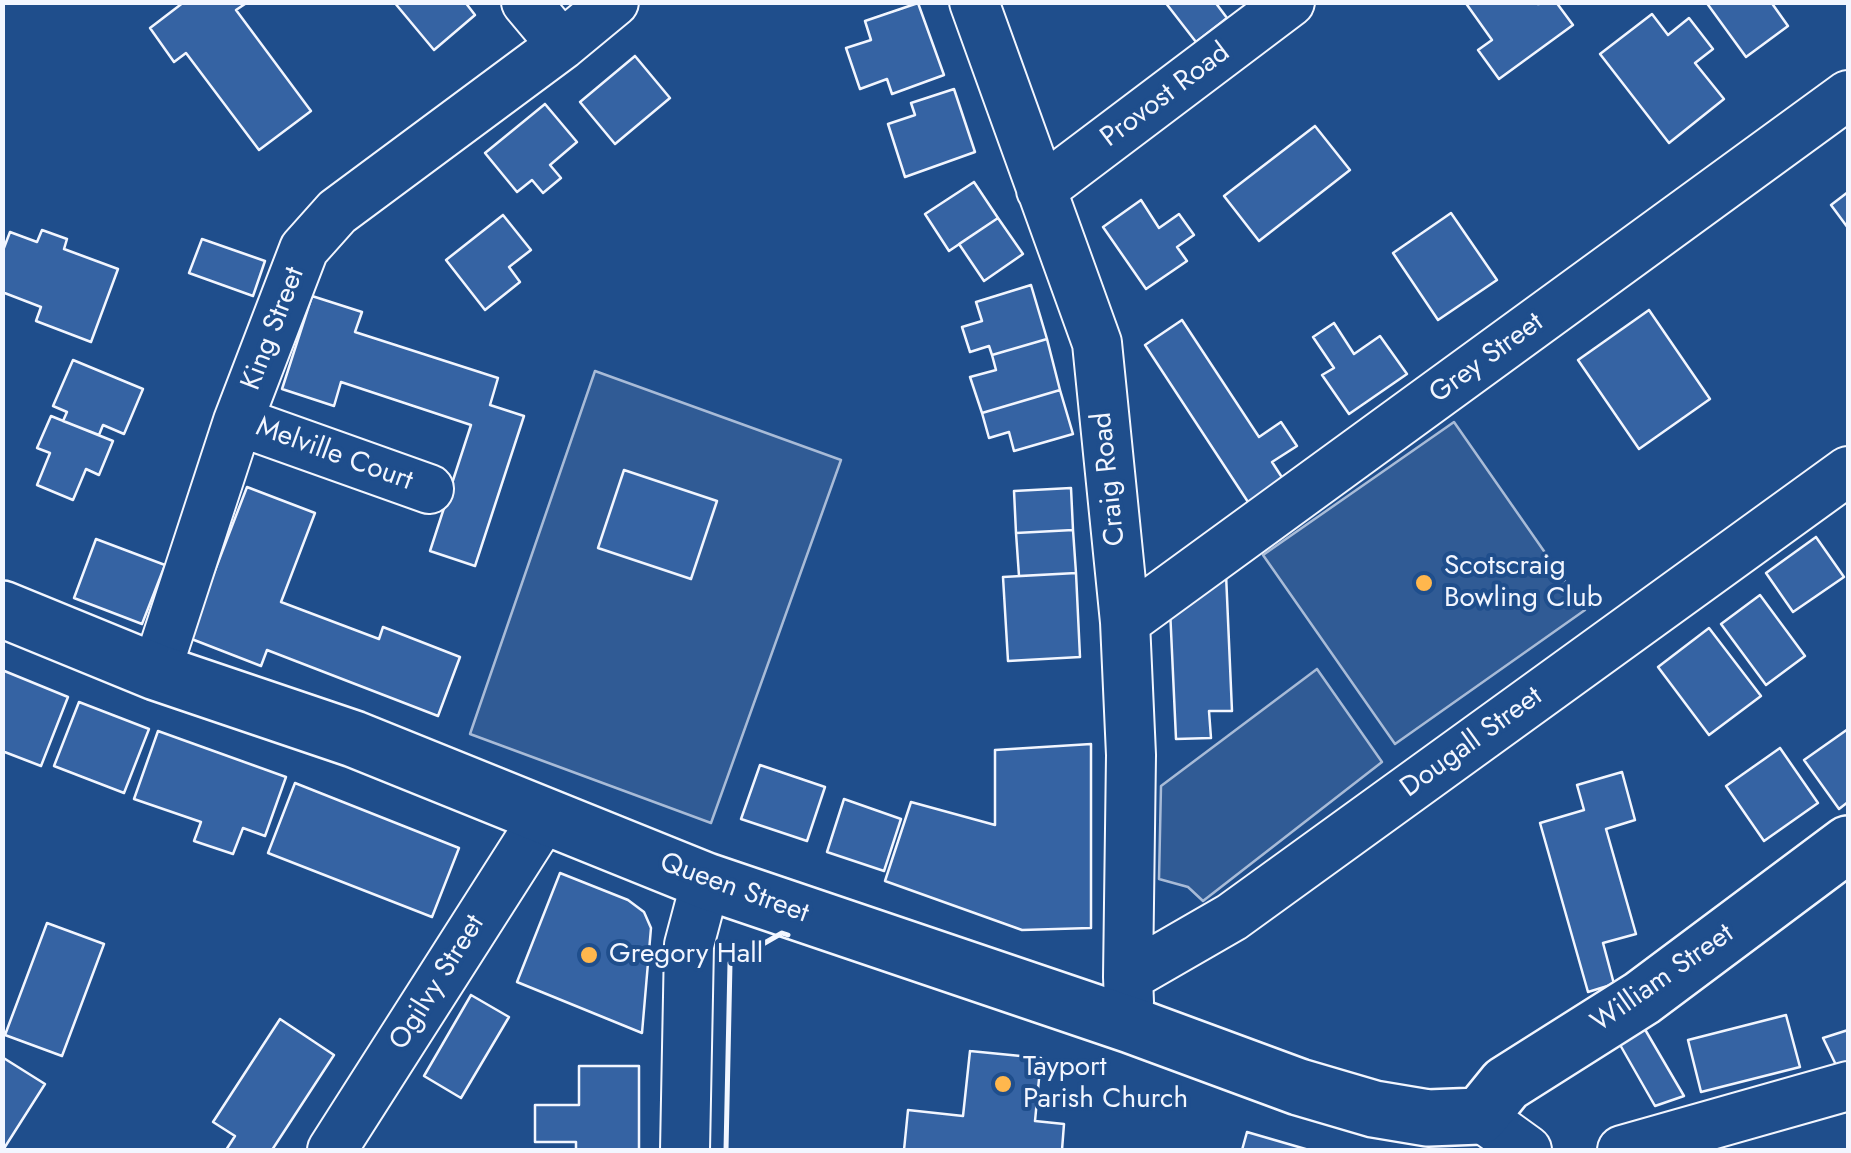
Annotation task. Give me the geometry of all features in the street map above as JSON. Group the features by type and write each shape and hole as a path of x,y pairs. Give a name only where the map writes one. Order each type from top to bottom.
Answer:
{"main road":[{"name":"Queen Street","path":"2,608 156,672 354,739 706,881 1129,1001 1299,1087 1374,1110 1428,1118 1480,1116"},
{"name":"William Street","path":"1480,1116 1506,1084 1642,998 1848,844"}],"street":[{"path":"526,2 562,45"},
{"name":"King Street","path":"156,672 238,421 304,249 337,212 614,2"},
{"name":"Craig Road","path":"974,2 1096,343 1124,622 1131,754 1129,1001"},
{"name":"Provost Road","path":"1042,190 1290,2"},
{"name":"Grey Street","path":"1124,622 1848,95"},
{"name":"Melville Court","path":"238,421 429,489"},
{"name":"Dougall Street","path":"1129,1001 1232,916 1848,470"},
{"name":"Ogilvy Street","path":"332,1150 545,816"},
{"path":"685,1150 689,945 706,881"},
{"path":"1622,1150 1848,1086"},
{"path":"1480,1116 1527,1150"}],"shaded area":[{"path":"595,371 841,460 711,823 470,734"},
{"name":"Scotscraig Bowling Club","path":"1454,422 1585,610 1395,744 1263,555"},
{"path":"1317,669 1382,762 1203,901 1188,887 1159,879 1161,786"}],"building":[{"path":"184,2 244,2 236,10 311,111 259,150 186,53 174,62 150,28"},
{"path":"394,2 465,2 475,15 434,50"},
{"path":"1165,2 1215,2 1227,18 1196,42"},
{"path":"1465,2 1556,2 1573,25 1499,79 1478,50 1492,40"},
{"path":"1706,2 1771,2 1788,26 1746,57"},
{"path":"918,3 944,75 892,94 887,79 860,89 846,48 871,40 865,21"},
{"path":"1652,14 1668,35 1689,18 1713,49 1695,63 1724,99 1669,143 1600,54"},
{"path":"635,56 670,98 615,144 580,102"},
{"path":"954,89 975,152 905,177 888,124 915,115 911,103"},
{"path":"545,104 577,142 550,165 561,178 543,193 532,180 517,192 485,153"},
{"path":"1315,126 1350,170 1259,241 1224,196"},
{"path":"974,182 998,218 949,251 925,214"},
{"path":"1848,192 1848,228 1831,205"},
{"path":"1141,200 1159,228 1179,214 1194,235 1177,247 1187,261 1146,289 1103,227"},
{"path":"1451,213 1497,280 1438,320 1393,253"},
{"path":"503,215 531,250 509,267 520,282 485,310 446,260"},
{"path":"998,218 1023,254 984,281 959,244"},
{"path":"42,230 67,239 64,249 118,269 91,342 36,321 41,307 2,292 2,253 10,232 37,242"},
{"path":"202,239 265,261 253,296 189,273"},
{"path":"1031,285 1047,339 992,355 989,346 970,352 962,327 982,321 976,302"},
{"path":"312,296 362,312 355,332 498,378 490,405 524,416 475,566 430,551 471,425 341,382 334,406 282,389"},
{"path":"1649,310 1710,399 1639,449 1578,360"},
{"path":"1182,320 1259,437 1281,422 1297,446 1272,462 1285,482 1250,505 1145,345"},
{"path":"1334,323 1354,354 1380,336 1407,374 1349,414 1322,375 1334,368 1313,337"},
{"path":"1047,339 1060,390 982,413 970,377 996,370 992,355"},
{"path":"73,360 143,389 124,434 103,425 99,435 63,421 67,412 53,406"},
{"path":"1060,390 1073,434 1014,451 1009,432 989,438 982,413"},
{"path":"51,416 113,441 99,475 86,469 73,500 37,485 50,453 37,448"},
{"path":"624,470 717,501 691,579 598,548"},
{"path":"247,487 315,513 281,602 379,639 383,627 460,657 438,716 267,650 261,666 189,638"},
{"path":"1071,488 1073,530 1016,533 1014,491"},
{"path":"1073,530 1076,573 1019,576 1016,533"},
{"path":"1816,537 1844,577 1793,612 1766,573"},
{"path":"96,539 165,565 142,624 74,598"},
{"path":"1076,573 1080,657 1008,661 1003,577"},
{"path":"1226,574 1232,711 1209,711 1211,738 1176,739 1170,609"},
{"path":"1760,595 1805,656 1766,685 1721,624"},
{"path":"1709,628 1761,696 1709,735 1658,667"},
{"path":"2,670 68,697 41,766 2,751"},
{"path":"79,702 149,729 124,793 54,766"},
{"path":"1848,729 1848,802 1839,809 1804,760"},
{"path":"158,731 286,777 265,836 243,828 233,854 194,841 201,822 134,799"},
{"path":"1091,744 1091,928 1022,930 885,881 911,802 995,825 995,750"},
{"path":"1780,748 1818,803 1764,841 1726,786"},
{"path":"760,765 825,787 807,841 741,819"},
{"path":"1622,772 1635,820 1606,829 1636,934 1603,943 1614,984 1588,992 1540,823 1584,810 1577,785"},
{"path":"295,783 459,848 432,917 268,853"},
{"path":"844,799 901,819 884,871 827,852"},
{"name":"Gregory Hall","path":"560,873 628,900 644,912 651,928 642,1033 517,982"},
{"path":"47,923 104,944 62,1056 5,1035"},
{"path":"471,995 509,1017 461,1098 424,1076"},
{"path":"1786,1015 1800,1067 1701,1092 1688,1040"},
{"path":"280,1019 334,1055 272,1150 226,1150 235,1136 213,1122"},
{"path":"1643,1026 1684,1096 1655,1106 1619,1043"},
{"path":"1848,1030 1848,1063 1836,1065 1823,1038"},
{"name":"Tayport Parish Church","path":"970,1051 1041,1058 1035,1121 1064,1124 1062,1150 904,1150 908,1110 963,1116"},
{"path":"2,1057 45,1084 3,1150 2,1150"},
{"path":"579,1066 639,1066 639,1150 576,1150 576,1142 535,1142 535,1105 579,1105"},
{"path":"1247,1132 1309,1150 1242,1150"}],"wall":[{"path":"726,1150 730,963 782,933 788,935"}],"place":[{"name":"Scotscraig Bowling Club","path":"1424,583"},
{"name":"Gregory Hall","path":"589,955"},
{"name":"Tayport Parish Church","path":"1003,1084"}]}
